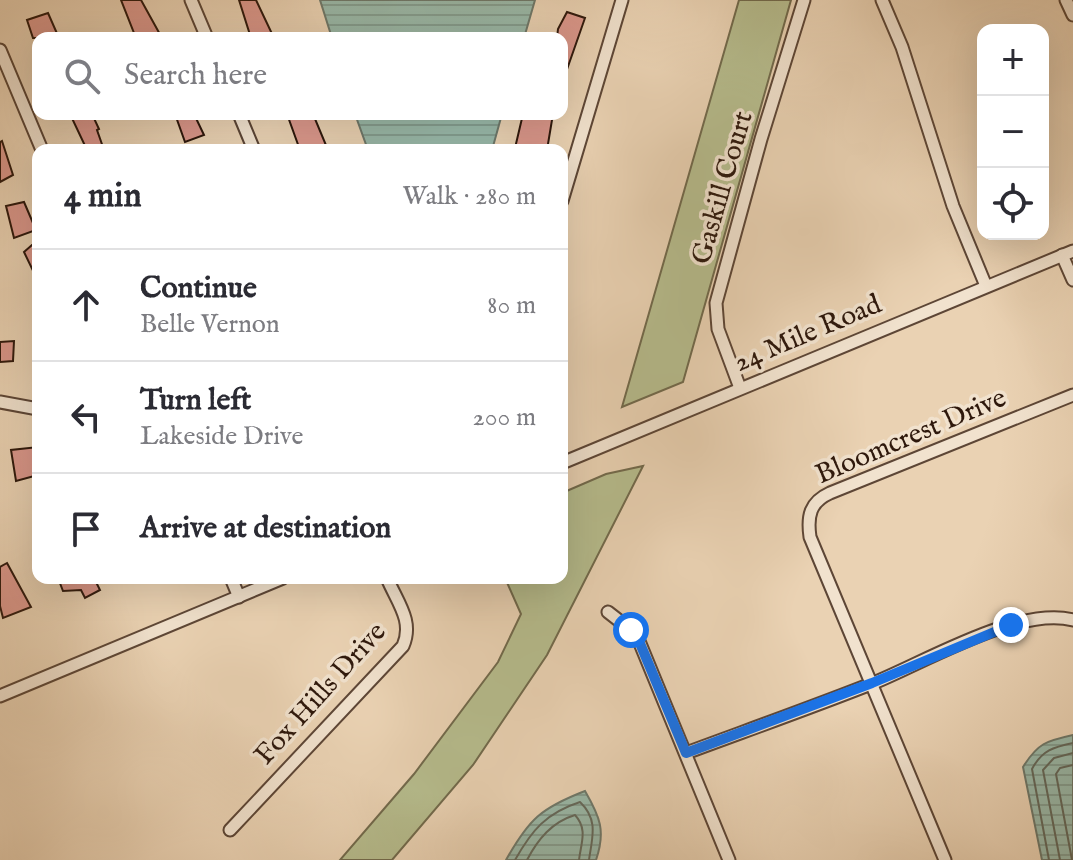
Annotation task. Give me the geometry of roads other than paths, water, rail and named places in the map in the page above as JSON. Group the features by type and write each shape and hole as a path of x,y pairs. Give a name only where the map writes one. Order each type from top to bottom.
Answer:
{"street":[{"path":"191,0 204,32"},
{"path":"568,181 622,0"},
{"name":"Gaskill Court","path":"740,388 718,329 716,303 804,0"},
{"path":"882,0 902,47 953,206 986,286"},
{"path":"1066,0 1073,15"},
{"path":"0,50 39,144"},
{"path":"242,120 252,144"},
{"path":"1068,253 1073,280"},
{"name":"24 Mile Road","path":"568,460 1068,253"},
{"name":"Bloomcrest Drive","path":"872,683 810,537 810,509 830,493 1073,395"},
{"path":"0,402 32,408"},
{"path":"234,584 239,597"},
{"path":"0,696 269,584"},
{"name":"Fox Hills Drive","path":"230,830 403,646 408,632 407,624 390,584"},
{"path":"608,612 631,630 639,641 729,860"},
{"path":"686,753 872,683 1011,625 1044,617 1073,620"},
{"path":"872,683 945,860"}],"water":[{"path":"320,0 535,0 526,32 330,32"},
{"path":"357,120 500,120 494,144 366,144"},
{"path":"1073,735 1073,860 1042,860 1023,767 1044,744"},
{"path":"585,791 600,824 601,841 596,860 506,860 538,816 557,803"}]}
